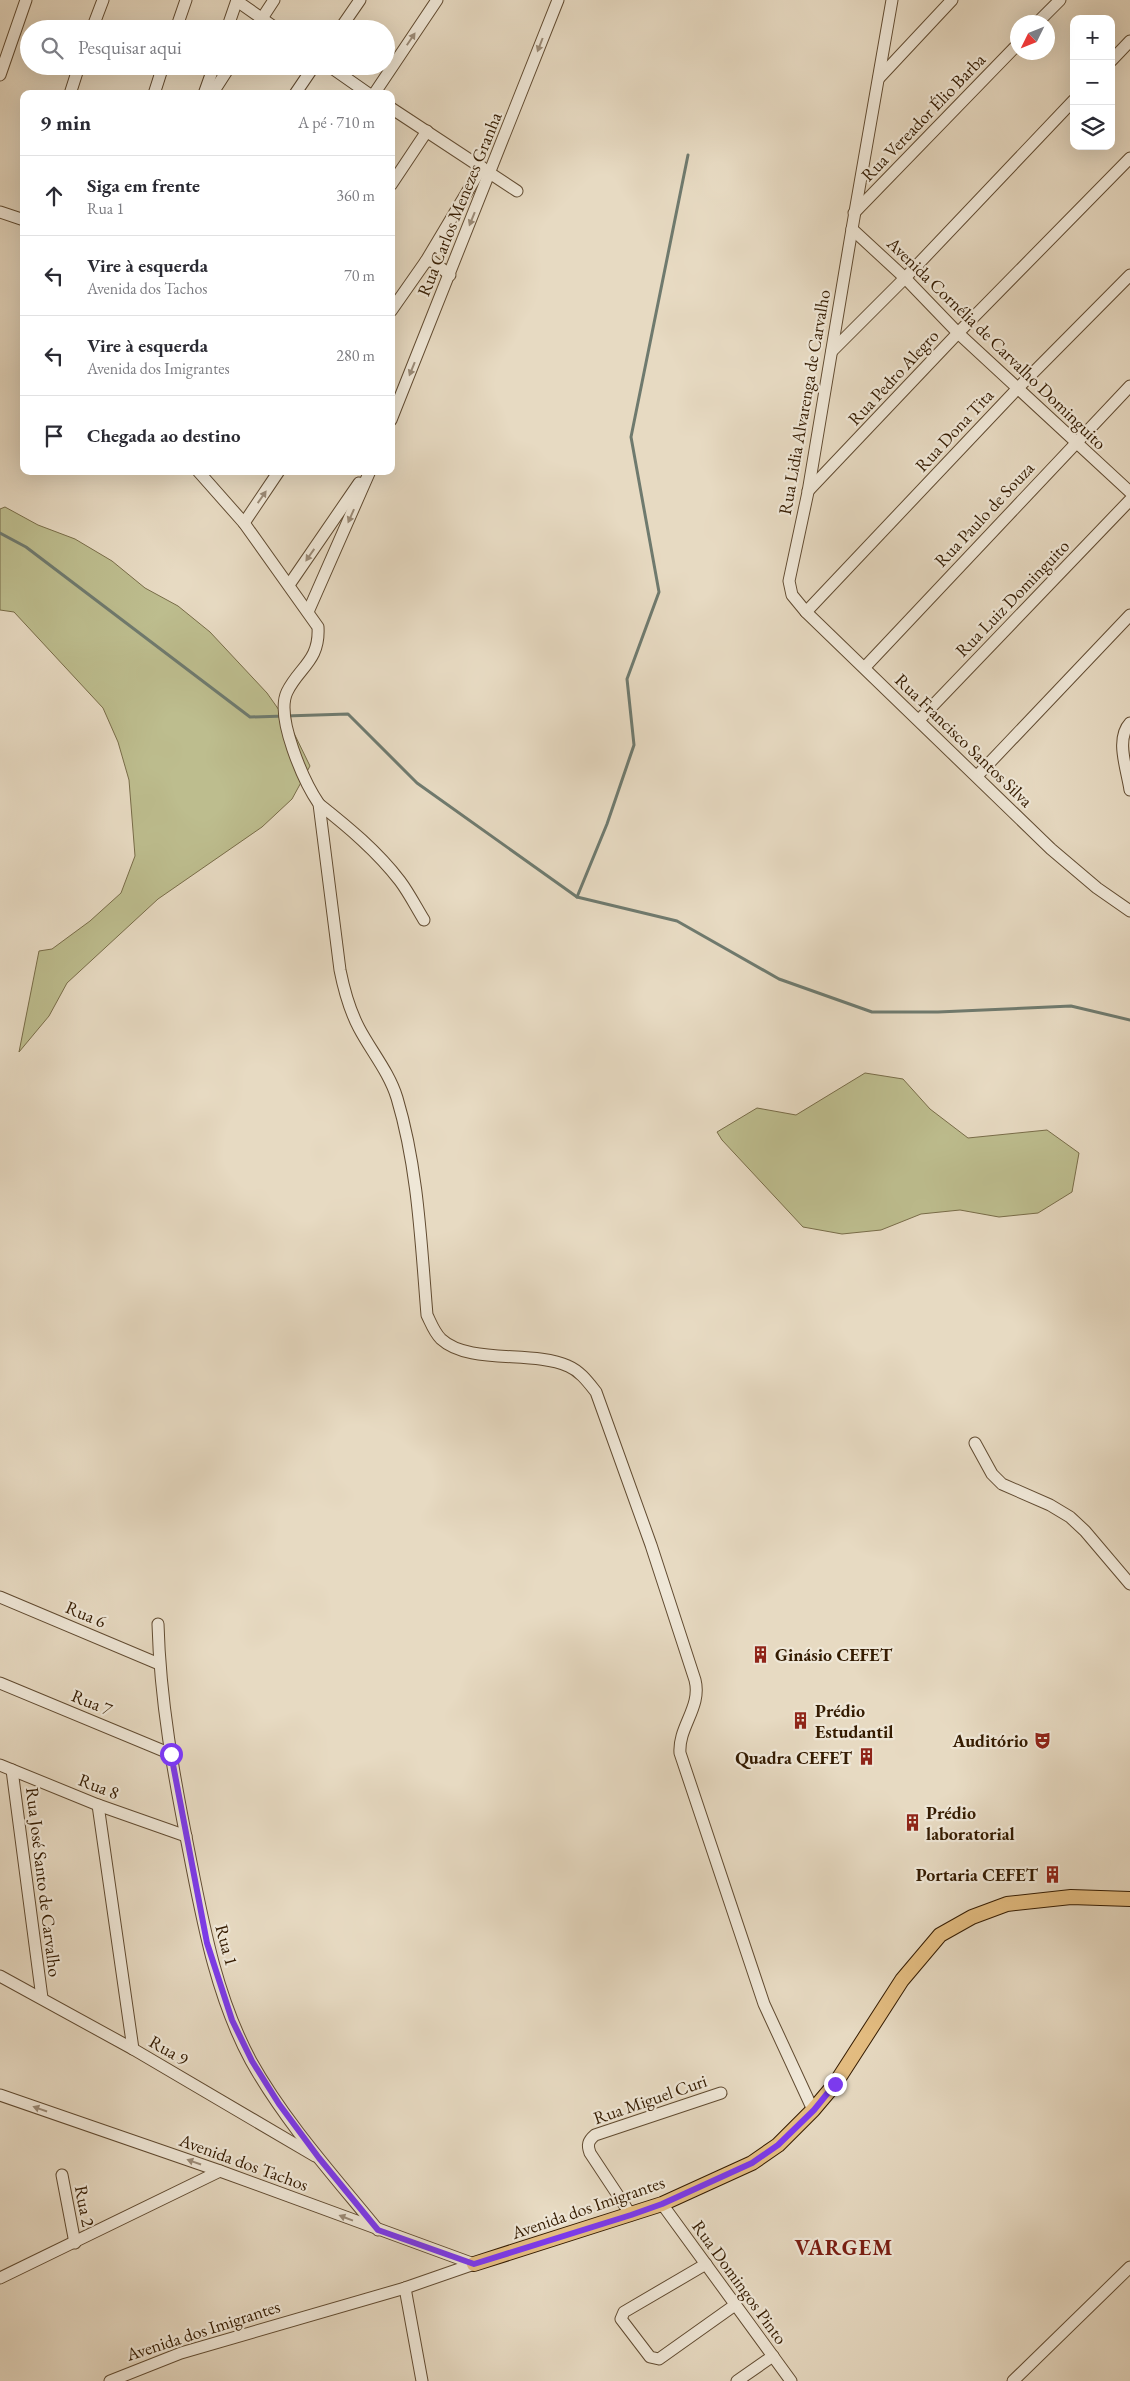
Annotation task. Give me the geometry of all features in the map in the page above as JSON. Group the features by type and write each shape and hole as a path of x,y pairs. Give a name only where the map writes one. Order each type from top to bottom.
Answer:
{"main road":[{"name":"Avenida dos Imigrantes","path":"474,2264 662,2204 752,2163 778,2145 814,2110 835,2084 902,1980 940,1935 972,1917 1007,1904 1072,1897 1128,1900"}],"street":[{"path":"0,75 26,0"},
{"path":"95,20 102,0"},
{"path":"179,20 186,0"},
{"path":"230,20 237,0 265,20"},
{"path":"262,18 274,0"},
{"path":"346,20 360,0"},
{"path":"395,63 438,0"},
{"name":"Rua Carlos Menezes Granha","path":"395,410 450,275 486,170 558,0"},
{"name":"Rua Lidia Alvarenga de Carvalho","path":"789,581 808,492 892,0"},
{"path":"879,78 952,0"},
{"path":"1045,15 1060,0"},
{"path":"1112,60 1130,41"},
{"name":"Rua Vereador Élio Barba","path":"854,214 1010,52"},
{"path":"71,90 76,75"},
{"path":"155,90 161,75"},
{"path":"205,90 211,75"},
{"path":"215,90 224,75"},
{"path":"298,90 308,75"},
{"path":"342,75 362,90"},
{"path":"377,90 387,75"},
{"path":"832,351 905,278 1070,104"},
{"path":"395,111 518,191"},
{"path":"395,179 427,131"},
{"name":"Rua Pedro Alegro","path":"808,492 958,333 1130,158"},
{"path":"395,304 486,170"},
{"path":"0,212 20,219"},
{"name":"Avenida Cornélia de Carvalho Dominguito","path":"852,229 905,278 958,333 1130,492"},
{"path":"426,260 437,264 450,275"},
{"name":"Rua Dona Tita","path":"806,612 1018,388 1130,275"},
{"name":"Rua Paulo de Souza","path":"865,667 1075,442 1130,386"},
{"path":"202,475 244,522 318,627 319,633 309,663 287,692 284,708 290,742 306,786 319,804 347,826 377,855 400,882 424,920"},
{"path":"244,522 276,475"},
{"path":"289,585 366,475"},
{"path":"308,612 367,475"},
{"name":"Rua Luiz Dominguito","path":"919,720 1130,500"},
{"name":"Rua Francisco Santos Silva","path":"789,581 792,595 806,612 1051,849 1097,888 1130,911"},
{"path":"977,776 1130,615"},
{"path":"1130,723 1125,728 1122,740 1130,790"},
{"path":"319,804 340,970 346,996 359,1027 397,1096 404,1127 417,1195 427,1315 436,1333 448,1344 478,1354 545,1360 568,1366 584,1376 596,1392 651,1544 696,1680 698,1690 696,1702 682,1737 680,1753 764,2004 814,2110"},
{"path":"975,1443 992,1474 1002,1484 1050,1505 1070,1518 1085,1531 1130,1584"},
{"name":"Rua 6","path":"0,1597 159,1664"},
{"name":"Rua 1","path":"158,1624 159,1664 171,1754 186,1836 207,1943 232,2020 252,2061 279,2104 319,2158 378,2230"},
{"name":"Rua 7","path":"0,1683 171,1754"},
{"name":"Rua 8","path":"0,1765 98,1805 186,1836"},
{"name":"Rua José Santo de Carvalho","path":"12,1770 42,1998"},
{"path":"98,1805 133,2049"},
{"name":"Rua 9","path":"0,1976 133,2049 319,2158"},
{"name":"Rua Miguel Curi","path":"631,2215 590,2153 587,2147 589,2140 595,2136 721,2093"},
{"name":"Avenida dos Tachos","path":"0,2096 220,2170 474,2264"},
{"path":"0,2278 75,2243 220,2170"},
{"name":"Rua 2","path":"62,2176 75,2243"},
{"name":"Rua Domingos Pinto","path":"662,2204 791,2381"},
{"name":"Avenida dos Imigrantes","path":"110,2381 181,2353 405,2288 474,2264"},
{"path":"706,2264 624,2312 621,2319 650,2357 659,2359 735,2304"},
{"path":"1013,2381 1130,2267"},
{"path":"405,2288 422,2381"},
{"path":"737,2381 773,2356"}],"green space":[{"path":"5,507 38,525 75,539 112,561 145,588 178,606 210,632 267,693 291,727 310,766 292,799 262,827 158,899 67,983 49,1016 19,1052 39,951 52,949 90,921 121,893 135,856 129,780 118,742 103,708 14,612 0,610 0,509"},
{"path":"865,1073 903,1079 930,1109 968,1138 1047,1130 1079,1153 1072,1192 1038,1213 999,1217 960,1210 921,1214 881,1230 842,1234 803,1227 722,1140 717,1132 757,1108 796,1115"}],"waterway":[{"path":"577,897 607,824 634,745 627,679 659,592 631,437 688,155"},
{"path":"0,533 26,547 250,717 348,714 417,783 577,897 677,921 779,979 872,1012 938,1012 1071,1006 1130,1020"}],"place":[{"name":"Ginásio CEFET","path":"761,1654"},
{"name":"Prédio Estudantil","path":"801,1720"},
{"name":"Auditório","path":"1042,1740"},
{"name":"Quadra CEFET","path":"866,1757"},
{"name":"Prédio laboratorial","path":"912,1822"},
{"name":"Portaria CEFET","path":"1052,1874"}],"district":[{"name":"VARGEM","path":"844,2247"}],"route":[{"path":"171,1754 207,1943 232,2020 252,2061 279,2104 319,2158 378,2230 474,2264 631,2215 662,2204 752,2163 778,2145 814,2110 835,2084"}]}
